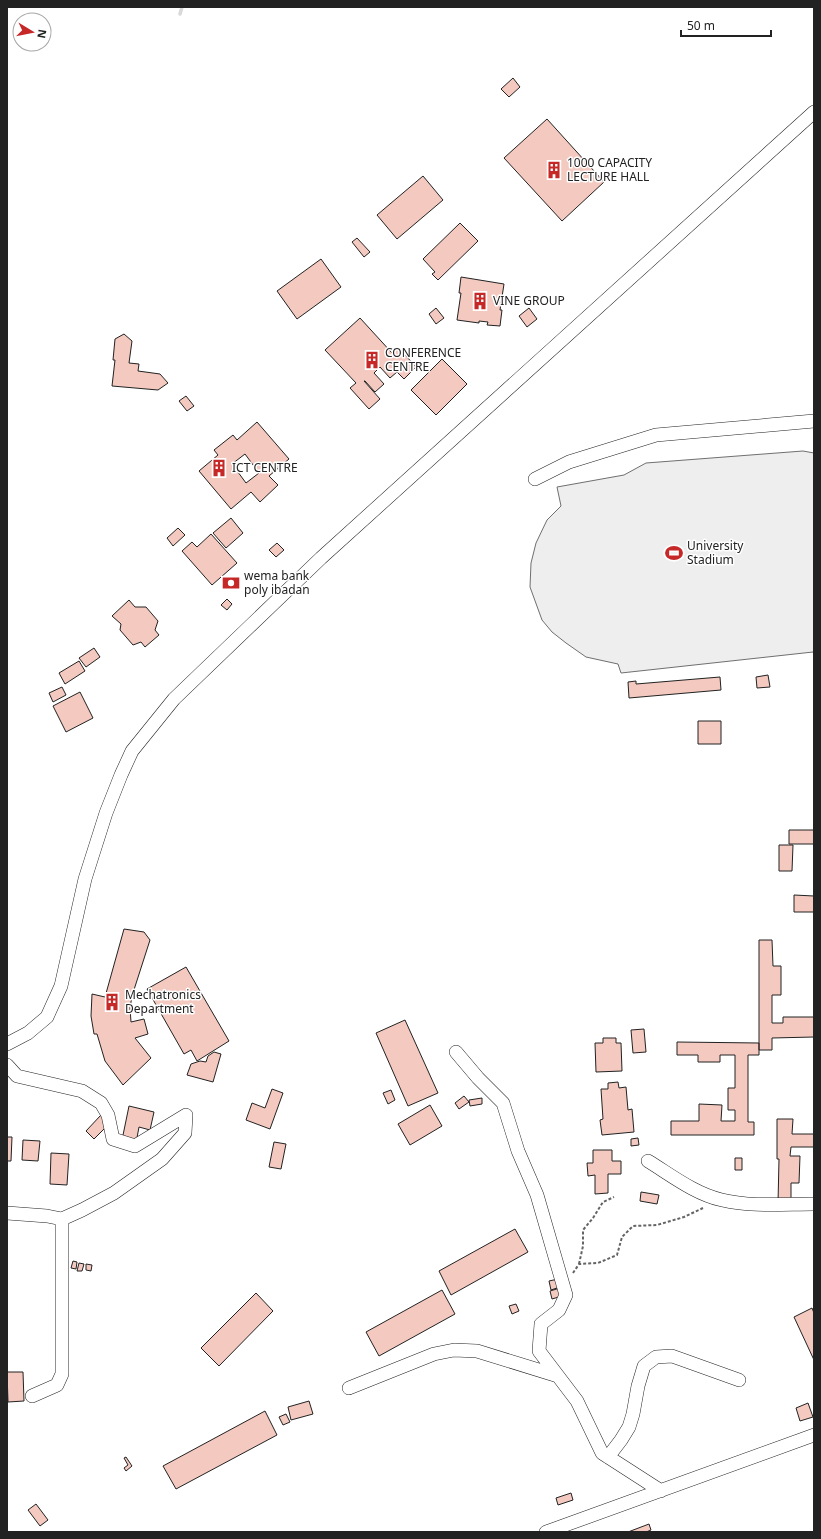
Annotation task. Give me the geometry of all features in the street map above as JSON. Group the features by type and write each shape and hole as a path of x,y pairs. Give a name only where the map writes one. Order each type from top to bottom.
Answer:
{"street":[{"path":"7,1044 28,1033 47,1017 62,986 84,879 106,813 121,775 132,751 174,699 321,558 814,112"},
{"path":"535,479 569,462 656,435 814,421"},
{"path":"456,1052 478,1078 503,1103 518,1150 537,1195 566,1295 559,1310 541,1324 539,1350 577,1401 602,1453 661,1491"},
{"path":"7,1065 17,1076 82,1091 101,1103 108,1115 113,1139 136,1146 186,1116 185,1133 162,1159 114,1193 62,1219 47,1216 7,1214"},
{"path":"648,1161 692,1188 721,1200 752,1205 814,1204"},
{"path":"32,1396 57,1385 62,1374 62,1219"},
{"path":"349,1388 434,1354 454,1350 477,1351 558,1376"},
{"path":"608,1457 621,1440 628,1427 633,1414 638,1386 644,1366 656,1357 672,1356 739,1380"},
{"path":"546,1532 814,1435"}],"path":[{"path":"566,1295 570,1277 579,1264 583,1246 583,1230 594,1218 603,1202 614,1197"},
{"path":"579,1264 598,1263 617,1255 622,1237 632,1226 657,1225 684,1216 721,1200"}],"shaded area":[{"name":"University Stadium","path":"803,451 814,453 814,654 813,652 621,673 618,664 586,657 552,632 542,620 530,587 531,563 536,543 547,520 561,506 557,487 624,475 646,463"}],"building":[{"path":"513,78 520,87 509,97 501,89"},
{"name":"1000 CAPACITY LECTURE HALL","path":"547,119 604,182 562,221 504,158"},
{"path":"423,176 443,200 397,239 377,215"},
{"path":"460,223 478,241 438,280 432,274 435,272 423,259"},
{"path":"357,238 370,252 364,257 352,242"},
{"path":"321,259 341,287 297,319 277,291"},
{"name":"VINE GROUP","path":"461,277 504,284 500,310 502,310 500,326 487,325 488,322 479,321 479,323 457,320 461,293 459,293"},
{"path":"436,308 444,318 436,324 429,314"},
{"path":"529,308 537,319 527,327 519,316"},
{"name":"CONFERENCE CENTRE","path":"360,318 392,353 398,347 416,367 404,379 397,372 390,378 380,367 374,373 384,384 375,392 364,381 380,399 369,409 350,388 356,383 325,350"},
{"path":"124,334 132,341 129,363 139,364 138,371 160,374 168,383 158,390 112,386 115,360 113,360 115,339"},
{"path":"442,359 467,384 436,415 411,390"},
{"path":"186,396 194,406 187,411 179,401"},
{"name":"ICT CENTRE","path":"257,422 289,459 269,476 278,485 260,502 251,492 231,509 199,471 218,455 214,450 233,435 237,440","holes":["245,454 259,473 246,483 232,464"]},
{"path":"231,518 243,533 226,548 213,533"},
{"path":"178,528 185,535 173,546 167,538"},
{"path":"211,534 237,563 212,585 182,551 192,542 197,547"},
{"path":"277,543 284,550 276,557 269,550"},
{"path":"227,599 232,604 227,610 221,605"},
{"path":"129,600 135,607 146,607 158,621 155,630 159,635 145,647 141,642 133,645 120,630 121,624 112,616"},
{"path":"94,648 100,657 86,667 79,658"},
{"path":"79,661 85,671 65,684 59,673"},
{"path":"768,675 770,687 757,688 756,677"},
{"path":"720,677 721,690 629,698 628,682 636,681 636,684"},
{"path":"62,687 66,695 53,702 49,693"},
{"path":"80,692 93,718 66,732 53,706"},
{"path":"698,721 721,721 721,744 698,744"},
{"path":"789,830 814,830 814,844 789,844"},
{"path":"779,845 793,845 792,871 779,871"},
{"path":"794,895 814,896 814,912 794,912"},
{"name":"Mechatronics Department","path":"124,929 144,932 150,940 132,996 130,1008 131,1022 144,1019 148,1034 135,1038 151,1058 123,1085 105,1061 97,1034 94,1034 91,1016 92,994 105,997"},
{"path":"759,940 772,940 773,966 781,966 781,995 772,995 772,1023 783,1023 783,1017 814,1017 814,1037 772,1038 772,1050 759,1050"},
{"path":"186,967 229,1041 197,1061 191,1050 184,1054 147,989"},
{"path":"405,1020 438,1093 408,1106 376,1033"},
{"path":"644,1029 646,1052 633,1053 631,1030"},
{"path":"603,1038 616,1038 616,1043 621,1043 622,1071 596,1072 595,1043 603,1043"},
{"path":"677,1042 759,1043 759,1055 748,1055 748,1122 754,1122 754,1135 671,1135 671,1121 699,1121 699,1104 722,1105 721,1121 735,1121 735,1110 728,1110 728,1088 735,1088 735,1055 720,1055 720,1062 698,1062 698,1055 677,1055"},
{"path":"214,1052 221,1054 213,1082 187,1075 191,1064 200,1061 206,1062 208,1056"},
{"path":"618,1082 619,1088 626,1087 628,1110 632,1109 634,1132 602,1135 600,1120 603,1119 601,1089 608,1089 608,1083"},
{"path":"272,1089 283,1093 270,1129 246,1120 252,1103 265,1108"},
{"path":"391,1090 395,1100 388,1104 383,1093"},
{"path":"464,1096 469,1102 459,1109 455,1103"},
{"path":"482,1098 482,1104 470,1106 469,1100"},
{"path":"430,1105 442,1126 410,1145 398,1124"},
{"path":"129,1106 154,1112 150,1130 139,1127 136,1143 122,1140"},
{"path":"101,1115 109,1124 94,1139 86,1131"},
{"path":"777,1119 793,1119 792,1134 814,1134 814,1147 791,1147 790,1156 800,1156 799,1183 791,1183 791,1203 778,1203 779,1159 777,1159"},
{"path":"7,1137 12,1137 11,1161 7,1161"},
{"path":"638,1138 639,1145 631,1146 631,1139"},
{"path":"23,1140 40,1141 38,1161 22,1160"},
{"path":"274,1142 286,1144 281,1169 269,1167"},
{"path":"593,1150 612,1150 612,1161 621,1161 621,1174 608,1174 608,1193 595,1194 595,1175 588,1176 587,1163 593,1163"},
{"path":"51,1153 69,1154 67,1185 50,1184"},
{"path":"735,1158 742,1158 742,1170 735,1170"},
{"path":"641,1192 659,1195 657,1204 640,1201"},
{"path":"515,1229 528,1252 451,1295 439,1271"},
{"path":"73,1261 77,1262 76,1269 71,1268"},
{"path":"79,1263 84,1264 82,1271 77,1271"},
{"path":"86,1264 92,1265 91,1271 86,1270"},
{"path":"558,1279 560,1287 551,1290 549,1281"},
{"path":"560,1288 562,1296 552,1299 550,1291"},
{"path":"442,1290 455,1314 379,1356 366,1332"},
{"path":"256,1293 273,1311 219,1366 201,1348"},
{"path":"516,1304 519,1311 512,1314 509,1306"},
{"path":"812,1308 814,1313 814,1360 794,1317"},
{"path":"7,1372 23,1372 24,1401 8,1402"},
{"path":"309,1401 313,1414 291,1420 288,1407"},
{"path":"808,1403 813,1417 800,1421 796,1408"},
{"path":"265,1411 277,1435 176,1489 163,1466"},
{"path":"286,1414 290,1422 283,1425 279,1417"},
{"path":"126,1457 132,1466 126,1471 124,1468 128,1465 124,1458"},
{"path":"571,1493 573,1500 558,1505 556,1498"},
{"path":"36,1504 48,1520 40,1526 28,1510"},
{"path":"649,1524 651,1530 646,1532 628,1532"}],"waterway":[{"path":"180,14 182,7"}],"place":[{"name":"1000 CAPACITY LECTURE HALL","path":"554,170"},
{"name":"VINE GROUP","path":"480,301"},
{"name":"CONFERENCE CENTRE","path":"372,360"},
{"name":"ICT CENTRE","path":"219,468"},
{"name":"University Stadium","path":"674,553"},
{"name":"wema bank poly ibadan","path":"231,583"},
{"name":"Mechatronics Department","path":"112,1002"}]}
